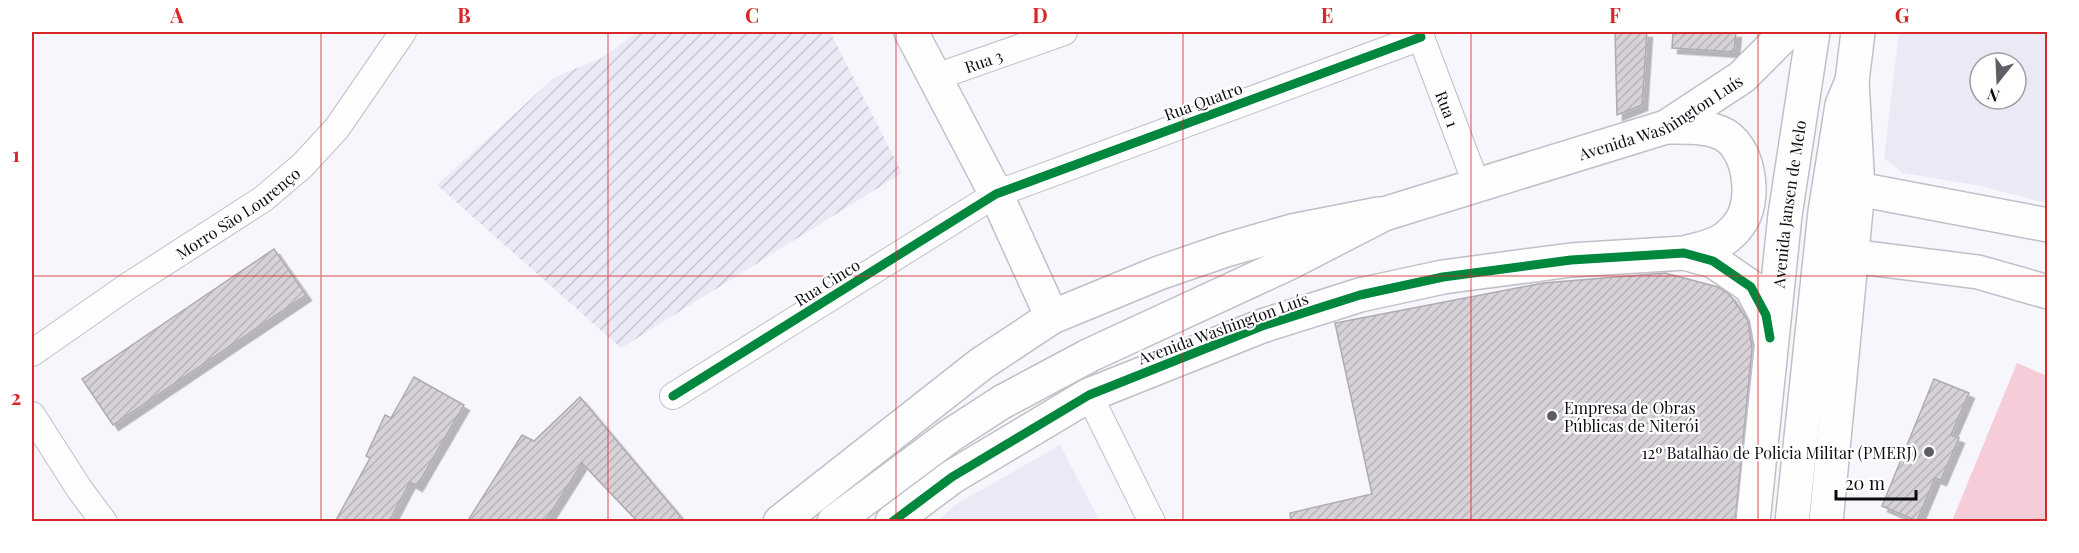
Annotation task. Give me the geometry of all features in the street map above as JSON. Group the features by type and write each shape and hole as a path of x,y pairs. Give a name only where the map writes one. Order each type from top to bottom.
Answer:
{"main road":[{"path":"911,32 996,194 1052,317"},
{"name":"Avenida Washington Luís","path":"780,522 981,364 1052,317 1159,273 1226,250 1302,228 1384,213 1666,127 1742,77 1787,32"},
{"name":"Avenida Jansen de Melo","path":"1753,522 1770,338 1785,215 1813,32"},
{"path":"1826,522 1858,189 1852,81 1858,32"},
{"path":"1792,522 1810,343 1842,105 1852,81"},
{"path":"1666,127 1699,127 1723,134 1736,147 1745,163 1749,198 1742,220 1727,237 1716,244 1684,253"},
{"path":"1858,189 2048,225"},
{"path":"834,522 951,435 1002,402 1090,355 1289,263 1384,213"},
{"name":"Avenida Washington Luís","path":"892,522 952,477 1089,395 1262,326 1360,296 1443,277 1571,260 1684,253 1713,261 1751,287 1766,315 1770,338"},
{"path":"1851,256 1978,272 2048,292"}],"street":[{"name":"Morro São Lourenço","path":"32,353 128,286 262,199 303,165 337,128 403,32"},
{"name":"Rua 3","path":"936,77 1064,32"},
{"name":"Rua 1","path":"1420,34 1477,186"},
{"name":"Rua Quatro","path":"996,194 1420,34"},
{"name":"Rua Cinco","path":"673,396 996,194"},
{"path":"1089,395 1152,522"},
{"path":"32,415 80,490 104,522"}],"shaded area":[{"path":"637,32 830,32 902,173 621,348 437,185 555,77 602,58"},
{"path":"1899,32 2047,32 2047,203 1981,186 1903,173 1884,158"},
{"path":"2017,363 2047,376 2047,521 1952,521"},
{"path":"1060,445 1100,521 937,521 958,503"}],"building":[{"path":"1615,32 1647,32 1642,105 1617,115"},
{"path":"1673,32 1736,32 1734,52 1672,48"},
{"path":"274,249 306,295 113,425 82,379"},
{"name":"Empresa de Obras Públicas de Niterói","path":"1665,273 1718,287 1730,295 1748,321 1752,349 1735,522 1291,522 1290,513 1372,494 1335,323 1543,283"},
{"path":"414,377 464,405 417,486 410,482 389,522 335,522 370,458 366,456 385,415 391,418"},
{"path":"1934,379 1969,393 1951,435 1959,438 1941,480 1935,478 1917,521 1882,506"},
{"path":"580,397 685,522 638,522 582,463 545,522 467,522 522,435 534,441"}],"cycle path":[{"path":"673,396 996,194 1421,37"},
{"path":"892,522 952,477 1089,395 1262,326 1360,295 1443,277 1571,260 1684,253 1713,261 1751,287 1766,315 1770,338"}],"place":[{"name":"Empresa de Obras Públicas de Niterói","path":"1552,416"},
{"name":"12º Batalhão de Policia Militar (PMERJ)","path":"1929,452"}]}
